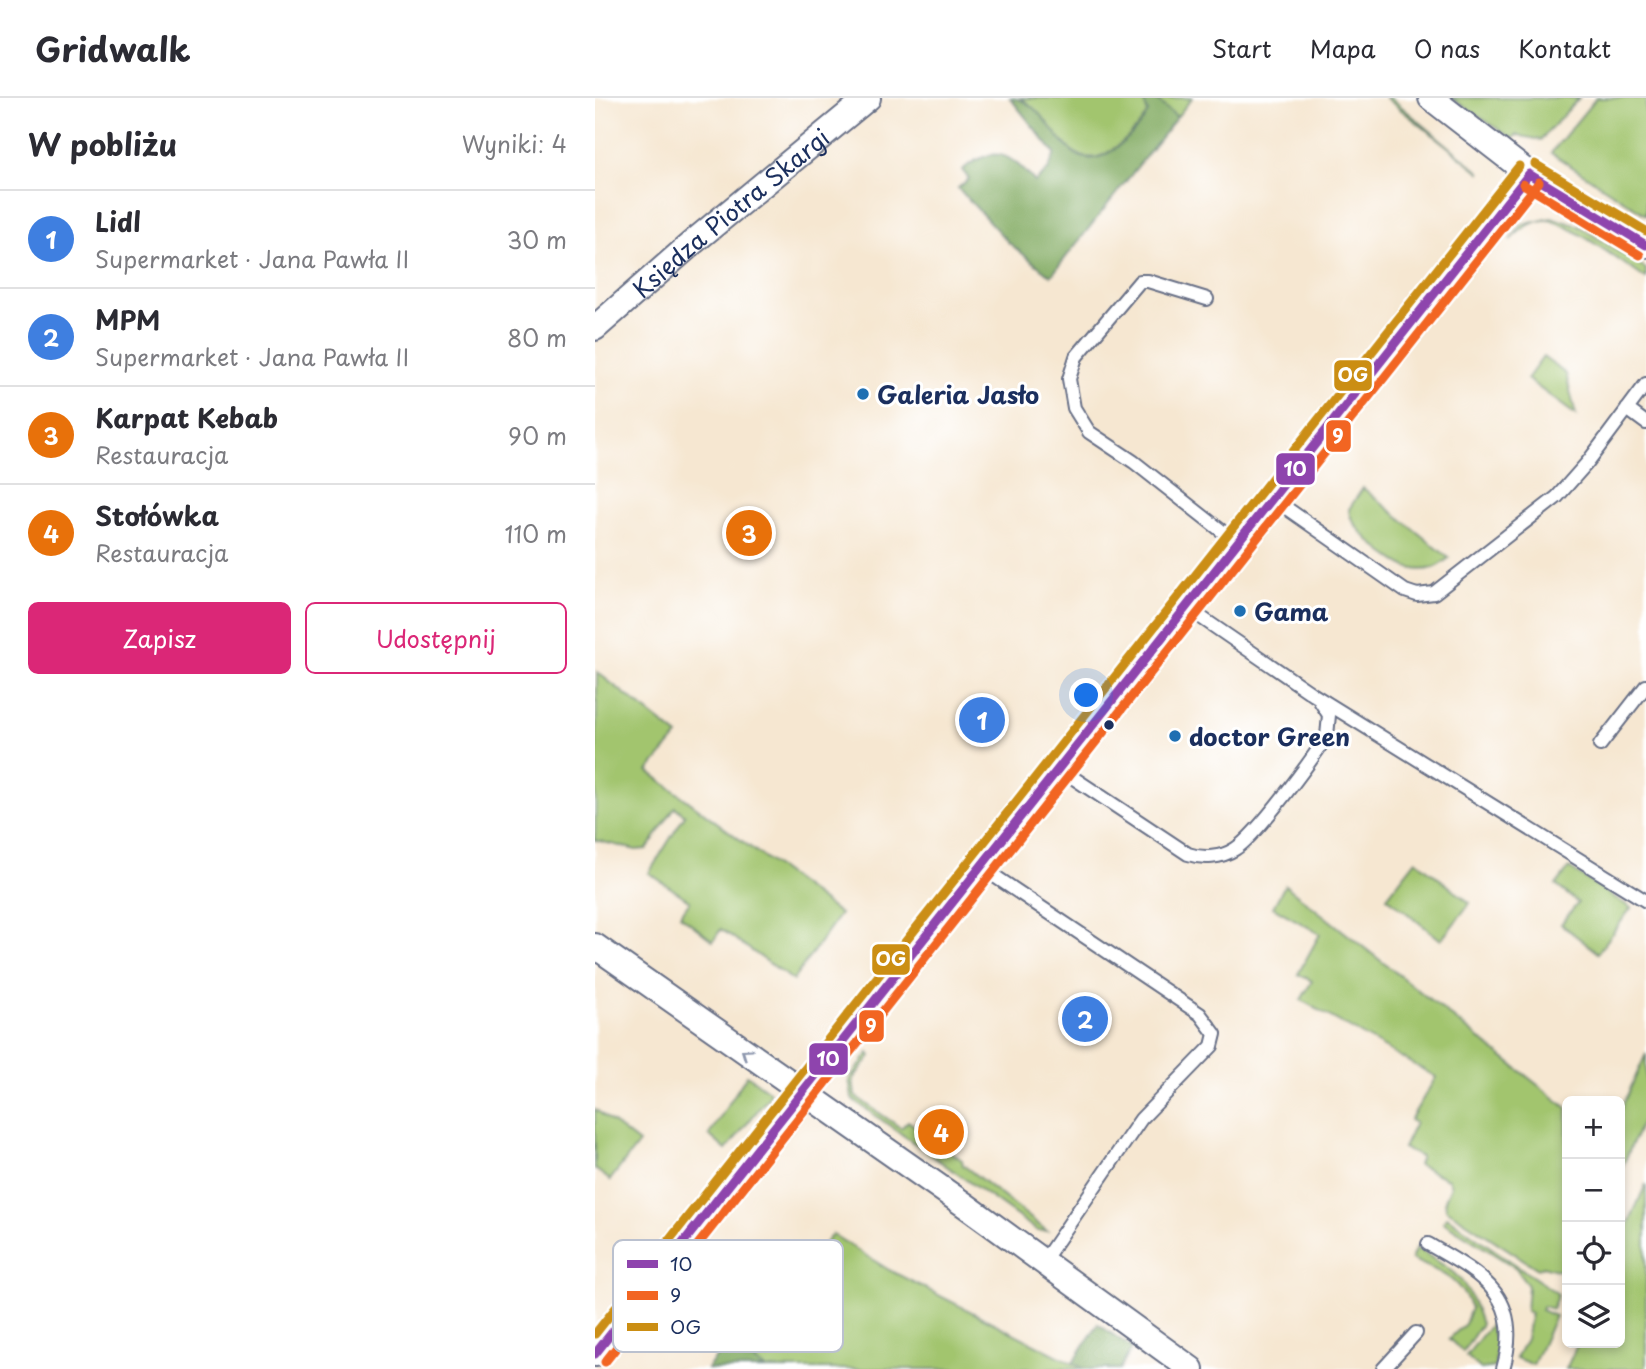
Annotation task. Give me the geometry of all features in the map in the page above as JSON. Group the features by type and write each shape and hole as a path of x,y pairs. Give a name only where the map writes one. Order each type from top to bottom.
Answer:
{"street":[{"name":"Księdza Piotra Skargi","path":"595,328 692,243 868,98"},
{"path":"1431,98 1529,174 1646,245"},
{"path":"685,1240 1529,174"},
{"path":"595,946 803,1090 1191,1369"},
{"path":"595,1354 613,1331"}],"lane":[{"path":"1207,299 1195,298 1148,281 1140,281 1076,357 1069,385 1079,419 1089,432 1134,462 1237,543"},
{"path":"1272,498 1405,591 1417,595 1434,593 1557,497 1646,384"},
{"path":"1627,409 1646,423"},
{"path":"1187,607 1314,695 1646,901"},
{"path":"1600,745 1646,686"},
{"path":"1059,769 1188,855 1203,858 1225,854 1250,836 1327,736 1329,715 1326,706 1314,695"},
{"path":"981,867 1200,1014 1215,1034 1210,1048 1141,1119 1043,1262"},
{"path":"1428,1244 1475,1271 1496,1292 1507,1328 1503,1369"},
{"path":"1383,1369 1416,1333"}],"green space":[{"path":"1010,98 1024,102 1036,111 1069,148 1080,156 1094,158 1116,148 1141,124 1148,112 1142,98 1154,98 1177,117 1051,276 1009,243 958,188 969,179 962,170 984,157 993,155 1010,159 1035,182 1048,170 1055,154"},
{"path":"1021,98 1142,98 1148,112 1127,139 1116,147 1096,157 1084,157 1061,141"},
{"path":"1154,98 1192,98 1177,117"},
{"path":"1386,98 1391,98 1481,173"},
{"path":"1451,98 1579,98 1541,140 1516,135 1513,139"},
{"path":"1596,98 1646,98 1646,215 1551,153"},
{"path":"1551,218 1577,225 1646,269 1646,279 1583,236 1548,220 1522,229 1510,240 1522,225"},
{"path":"1543,357 1566,374 1576,415 1527,379"},
{"path":"1363,488 1449,558 1424,570 1406,566 1385,554 1364,536 1351,517 1349,509"},
{"path":"597,672 678,736 648,771 840,914 793,980 721,929 713,941 680,915 690,901 649,873 685,815 675,807 647,849 636,850 595,840"},
{"path":"1416,860 1470,903 1441,940 1387,897"},
{"path":"1569,868 1631,908 1598,953 1561,924 1578,903 1556,885"},
{"path":"1285,885 1562,1104 1560,1271 1543,1266 1538,1269 1446,1209 1445,1200 1451,1186 1448,1179 1418,1165 1421,1157 1403,1148 1415,1123 1410,1120 1436,1077 1301,1000 1312,981 1298,974 1320,934 1273,907"},
{"path":"869,1053 871,1056 853,1079 855,1096 901,1128 908,1121 962,1160 963,1165 1047,1231 1038,1231 852,1099 849,1079"},
{"path":"1646,1054 1646,1112 1625,1160 1625,1159 1625,1100"},
{"path":"747,1075 769,1091 770,1095 726,1150 709,1135"},
{"path":"595,1109 639,1143 610,1180 595,1169"},
{"path":"1646,1184 1646,1369 1566,1369 1576,1348 1625,1348 1625,1232"},
{"path":"1447,1217 1558,1294 1552,1309 1543,1306 1541,1310 1555,1316 1533,1365 1516,1358 1526,1339 1531,1313 1526,1311 1528,1286 1516,1268 1443,1222"},
{"path":"832,1234 842,1240 827,1240"},
{"path":"843,1241 889,1270 1084,1369 765,1369 744,1352 843,1352"},
{"path":"1416,1248 1458,1277 1470,1295 1481,1324 1463,1352 1449,1339 1465,1324 1471,1308 1454,1282 1440,1272 1411,1259"},
{"path":"1098,1324 1132,1348 1120,1369 1084,1369 1073,1363"},
{"path":"1490,1325 1497,1345 1495,1367 1481,1369 1466,1356"},
{"path":"720,1352 743,1352 765,1369 707,1369"}],"transit line":[{"name":"OG","path":"1535,164 1646,231"},
{"name":"OG","path":"669,1240 1519,166"},
{"name":"10","path":"1529,174 1646,245"},
{"name":"10","path":"685,1240 1529,174"},
{"name":"9","path":"702,1240 1539,182"},
{"name":"9","path":"1523,184 1640,255"},
{"name":"OG","path":"595,1334 613,1311"},
{"name":"10","path":"595,1354 613,1331"},
{"name":"9","path":"605,1362 613,1352"}],"place":[{"name":"Galeria Jasło","path":"863,394"},
{"name":"Karpat Kebab","path":"749,533"},
{"name":"Gama","path":"1240,611"},
{"name":"Lidl","path":"982,720"},
{"name":"doctor Green","path":"1175,736"},
{"name":"MPM","path":"1085,1019"},
{"name":"Stołówka","path":"941,1132"}]}
